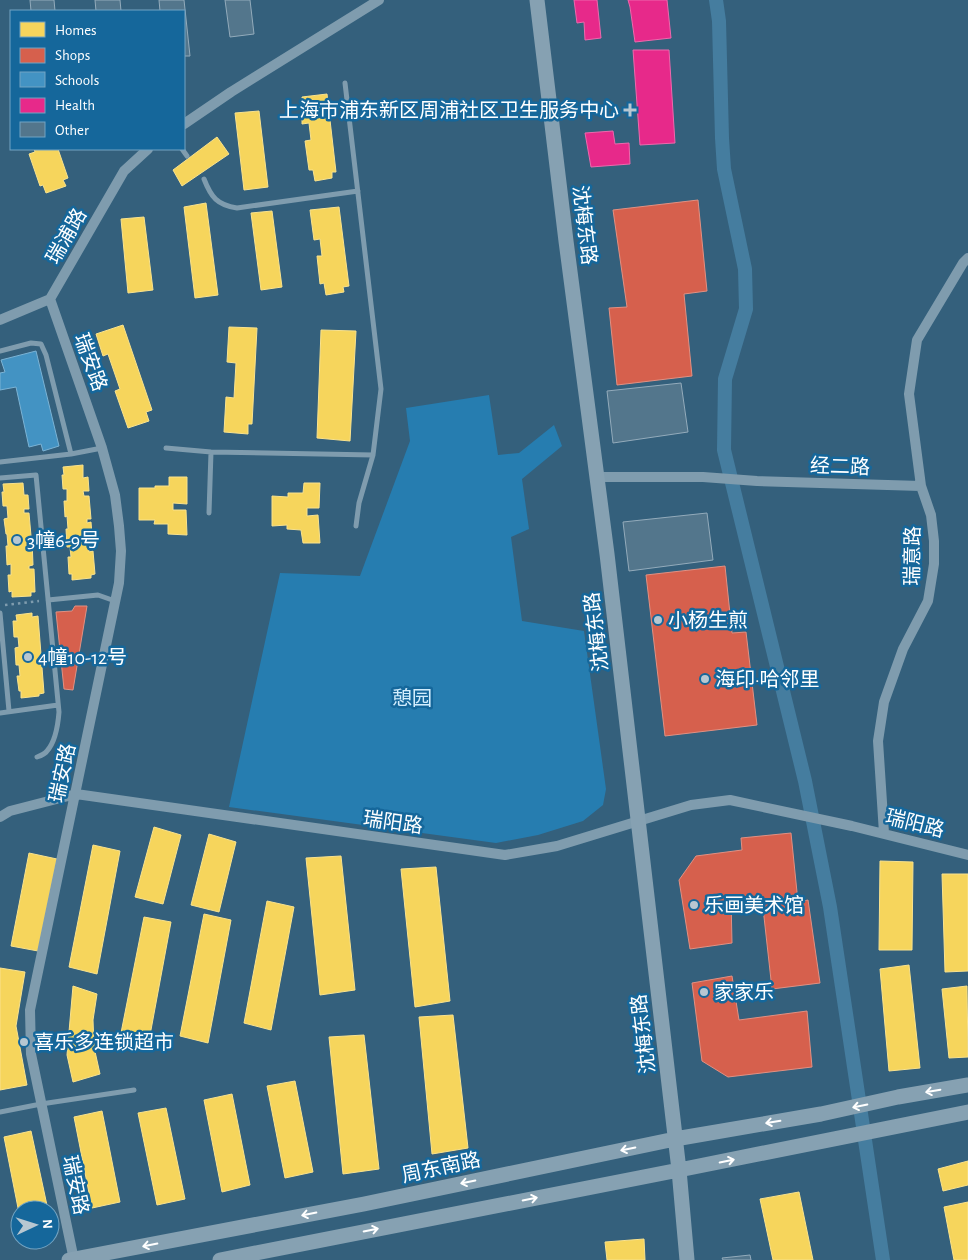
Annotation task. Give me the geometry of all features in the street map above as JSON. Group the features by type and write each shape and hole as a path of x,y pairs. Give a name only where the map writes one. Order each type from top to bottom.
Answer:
{"street":[{"path":"185,123 231,92 379,0"},
{"name":"沈梅东路","path":"537,0 638,821 679,1170 687,1260"},
{"name":"瑞浦路","path":"50,300 124,170 147,150"},
{"name":"瑞意路","path":"884,833 878,741 884,702 902,649 928,601 934,564 931,515 921,486 909,394 917,340 962,263 968,258"},
{"path":"0,320 50,300"},
{"name":"瑞安路","path":"50,300 102,448 115,495 119,526 120,559 119,583 30,1010 31,1054 72,1260"},
{"name":"经二路","path":"597,477 703,477 758,481 921,486"},
{"name":"瑞阳路","path":"0,816 76,794 505,855 557,846 691,805 730,800 884,833 968,855"},
{"name":"周东南路","path":"72,1260 364,1204 675,1138 821,1114 898,1097 968,1085"},
{"path":"220,1260 968,1112"}],"lane":[{"path":"345,83 381,389 373,455 359,503 356,526"},
{"path":"183,150 187,156"},
{"path":"204,180 209,193 218,201 227,206 237,208 358,191"},
{"path":"0,351 31,343 41,344 46,355 71,454"},
{"path":"0,462 71,454 102,448"},
{"path":"166,448 210,452 373,455"},
{"path":"209,513 210,452"},
{"path":"0,478 36,475 59,712 58,726 53,742 46,753 37,757"},
{"path":"48,600 98,595 115,601"},
{"path":"0,613 10,711"},
{"path":"0,713 58,705"},
{"path":"0,1112 134,1090"}],"path":[{"path":"0,605 48,600"}],"green space":[{"name":"憩园","path":"489,395 498,455 519,453 554,425 562,446 522,479 529,529 511,537 522,621 584,631 606,789 603,805 583,821 538,835 496,843 229,807 280,573 360,576 410,441 406,408"}],"building: Homes":[{"path":"327,94 336,172 332,172 332,178 315,181 313,170 309,170 305,141 311,140 309,123 302,124 302,97"},
{"path":"259,111 268,187 244,190 235,113"},
{"path":"217,137 229,154 182,186 173,170"},
{"path":"34,150 58,150 68,178 63,180 66,186 46,193 43,185 40,186 29,154 35,152"},
{"path":"206,203 218,295 195,298 184,207"},
{"path":"339,207 349,286 343,287 344,292 326,295 324,283 320,284 317,256 322,256 320,239 314,240 310,210"},
{"path":"272,211 282,287 261,290 251,213"},
{"path":"144,217 153,290 128,293 121,219"},
{"path":"123,325 152,410 146,412 149,421 128,428 115,391 120,389 108,354 103,356 96,334"},
{"path":"229,327 257,328 252,424 248,424 248,434 224,432 226,397 234,398 236,363 227,362"},
{"path":"321,330 356,331 350,441 317,438"},
{"path":"83,465 83,478 88,477 89,491 83,491 84,496 89,496 91,519 87,519 87,523 91,522 93,548 89,548 89,552 93,551 95,574 91,575 91,578 72,580 72,574 69,574 68,557 71,557 70,547 67,547 66,529 68,529 64,501 67,501 67,489 63,489 62,475 64,475 63,467"},
{"path":"169,477 187,477 187,504 173,503 173,510 186,510 187,535 168,534 168,524 154,524 155,520 139,520 139,488 169,486"},
{"name":"3幢6-9号","path":"23,483 24,495 28,495 29,509 24,509 24,513 29,513 31,536 27,537 27,540 32,540 33,565 29,566 29,569 34,569 35,592 31,592 31,596 12,597 12,591 9,592 8,575 11,575 11,564 7,565 6,546 8,546 4,519 8,518 7,506 3,506 2,492 4,492 3,484"},
{"path":"304,483 320,483 319,508 307,508 307,516 318,515 320,543 303,543 301,530 287,529 287,525 272,526 272,496 288,497 288,493 303,493"},
{"name":"4幢10-12号","path":"32,613 32,617 38,616 44,693 39,694 39,696 21,698 17,676 20,676 19,665 16,665 15,648 19,647 18,637 14,637 13,621 17,621 16,615"},
{"path":"154,827 181,835 163,904 135,897"},
{"path":"209,834 236,842 219,912 191,905"},
{"path":"93,845 120,851 97,974 69,967"},
{"path":"29,853 57,859 38,951 11,946"},
{"path":"341,856 355,990 320,995 306,858"},
{"path":"880,861 913,862 912,950 879,950"},
{"path":"436,867 450,1001 415,1007 401,869"},
{"path":"942,874 968,874 968,971 945,972"},
{"path":"267,901 294,907 271,1030 244,1023"},
{"path":"204,914 231,920 208,1043 180,1036"},
{"path":"144,917 171,922 148,1046 120,1038"},
{"path":"909,965 920,1068 889,1071 880,969"},
{"path":"0,968 25,972 16,1026 27,1085 0,1090"},
{"path":"73,986 97,994 93,1020 94,1047 100,1074 73,1082 67,1055"},
{"path":"967,986 968,1057 949,1058 942,989"},
{"path":"453,1015 468,1148 432,1154 419,1017"},
{"path":"364,1035 379,1169 343,1174 329,1037"},
{"path":"295,1081 313,1172 285,1178 267,1086"},
{"path":"232,1094 250,1185 222,1192 204,1100"},
{"path":"166,1108 185,1199 157,1205 138,1113"},
{"path":"102,1111 120,1202 92,1208 74,1117"},
{"path":"31,1131 46,1200 16,1200 4,1137"},
{"path":"968,1161 968,1185 943,1191 938,1169"},
{"path":"799,1192 813,1260 773,1260 760,1199"},
{"path":"968,1202 968,1260 954,1260 944,1207"},
{"path":"644,1239 645,1260 607,1260 605,1242"}],"building: Shops":[{"path":"698,200 707,291 684,294 692,376 617,385 609,308 627,307 613,210"},
{"name":"海印·哈邻里","path":"725,566 732,633 746,632 757,725 665,736 646,575"},
{"path":"75,606 87,606 73,690 64,689 56,612 72,611"},
{"path":"791,833 798,902 808,900 820,983 772,989 763,908 754,910 753,896 731,899 732,943 690,949 679,880 696,856 742,850 741,838"},
{"path":"732,976 739,1020 807,1011 812,1067 728,1077 702,1061 692,983"}],"building: Schools":[{"path":"36,351 59,446 43,451 41,444 29,447 16,387 0,390 0,373 5,372 1,360"}],"building: Health":[{"path":"574,0 597,0 601,38 585,40 584,22 577,23"},
{"path":"628,0 667,0 671,38 635,42"},
{"path":"633,50 669,50 675,143 640,145"},
{"path":"613,131 615,144 629,143 630,164 591,167 585,133"}],"building: Other":[{"path":"30,0 54,0 55,10 31,10"},
{"path":"95,0 120,0 121,10 96,10"},
{"path":"159,0 184,0 190,56 185,56 185,10 160,10"},
{"path":"225,0 250,0 254,34 230,37"},
{"path":"681,383 688,432 613,443 607,391"},
{"path":"707,513 713,560 629,571 623,522"},
{"path":"750,1255 751,1260 723,1260 722,1258"}],"waterway":[{"path":"716,0 719,21 724,169 745,269 746,309 725,379 724,450 805,781 830,907 883,1260"}],"place":[{"name":"上海市浦东新区周浦社区卫生服务中心","path":"630,110"},
{"name":"3幢6-9号","path":"17,540"},
{"name":"小杨生煎","path":"658,620"},
{"name":"4幢10-12号","path":"28,657"},
{"name":"海印·哈邻里","path":"705,679"},
{"name":"乐画美术馆","path":"694,905"},
{"name":"家家乐","path":"704,992"},
{"name":"喜乐多连锁超市","path":"24,1042"}]}
